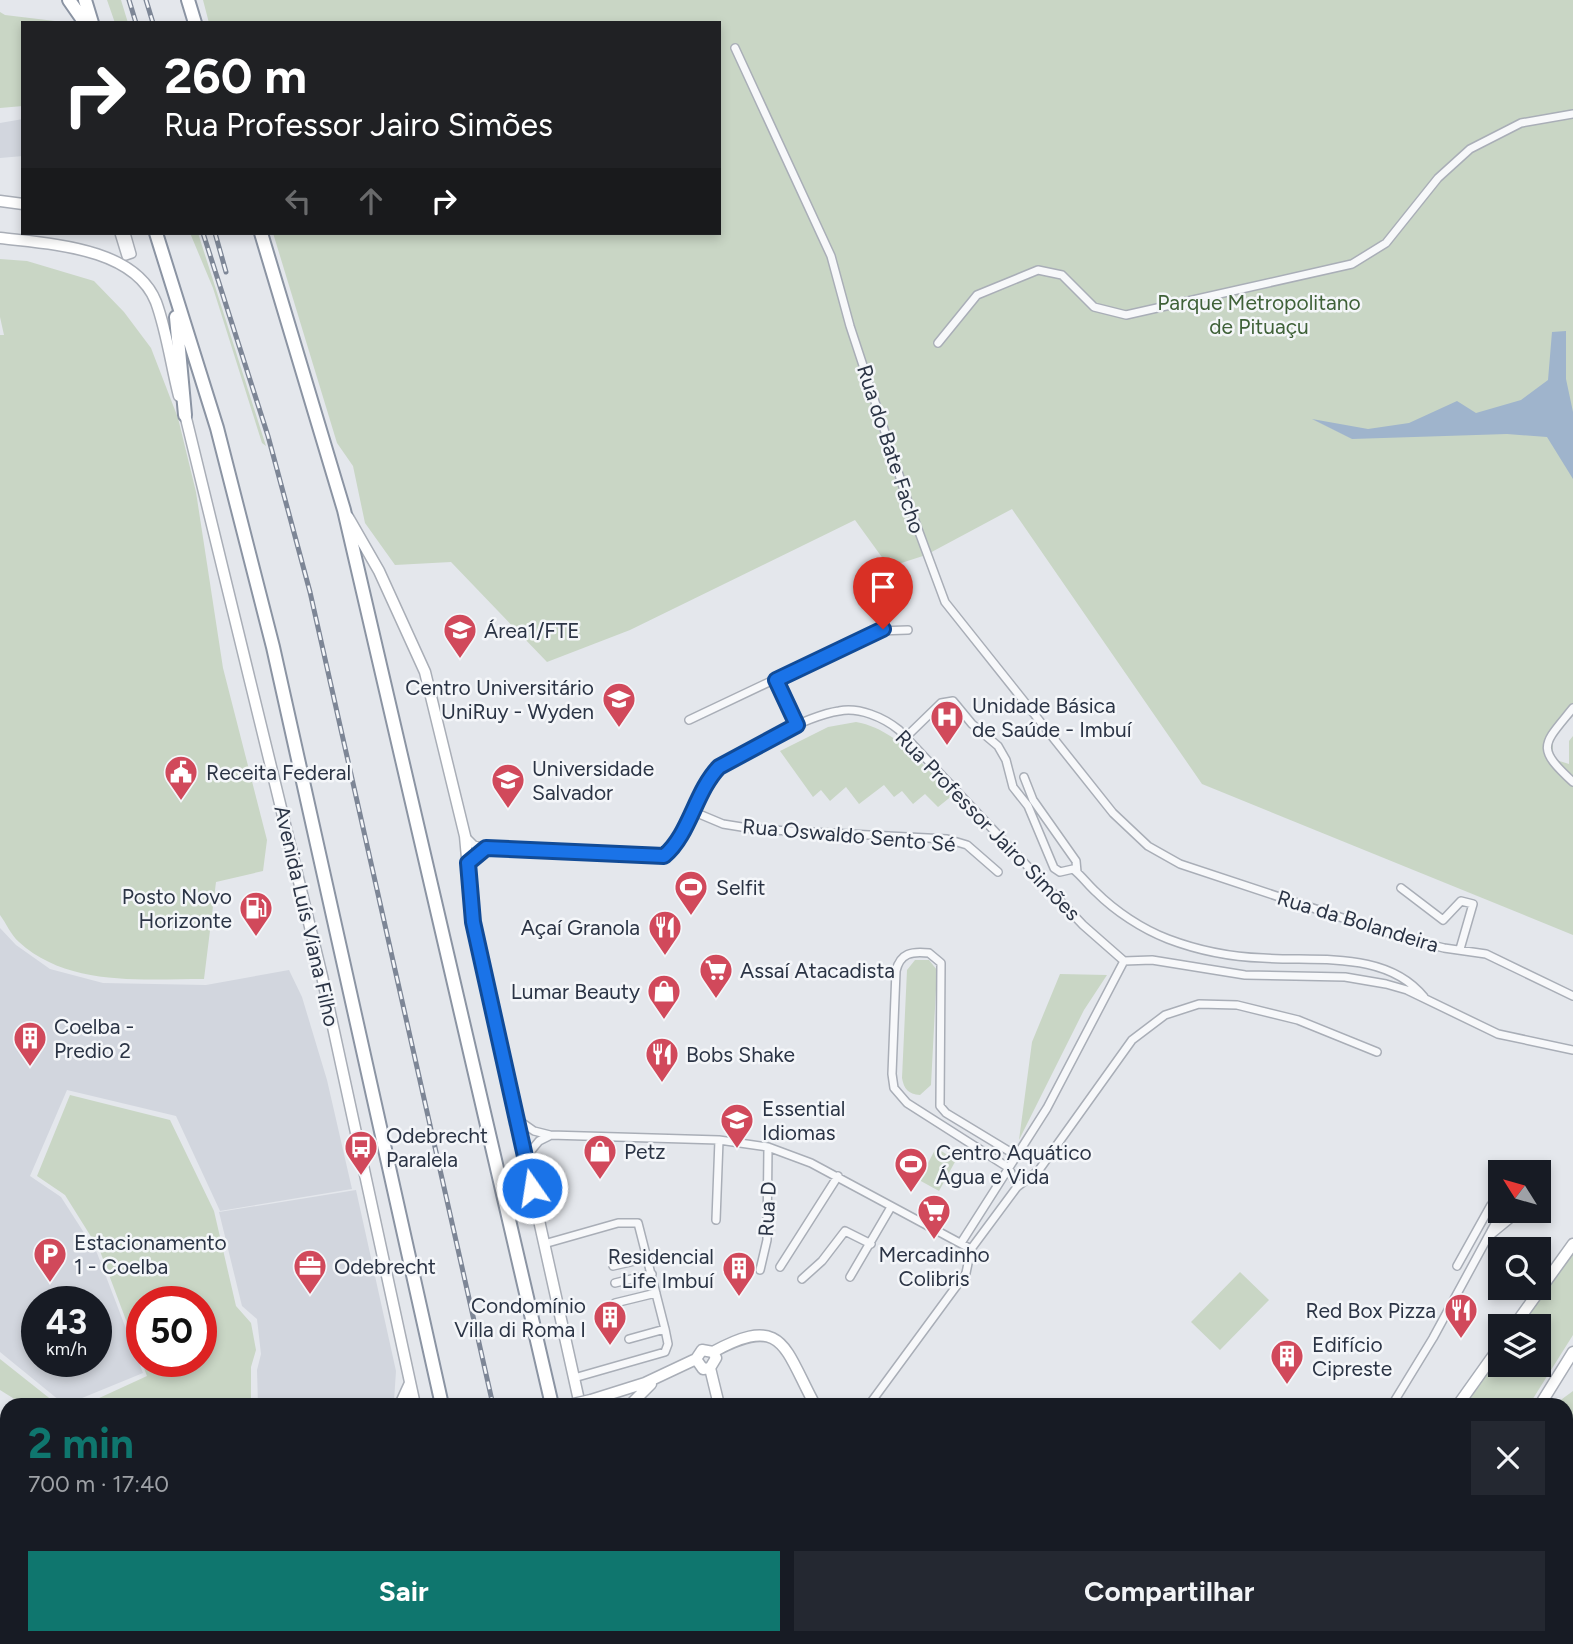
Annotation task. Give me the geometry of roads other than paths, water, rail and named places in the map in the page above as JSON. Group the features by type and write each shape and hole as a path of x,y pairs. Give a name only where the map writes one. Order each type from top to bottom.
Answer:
{"highway":[{"path":"69,0 84,21"},
{"path":"85,0 91,21"},
{"path":"188,0 194,21"},
{"name":"Avenida Luís Viana Filho","path":"157,235 217,428 273,648 440,1398"},
{"path":"262,235 344,510 550,1398"},
{"path":"172,285 185,415"}],"main road":[{"path":"0,201 21,204"},
{"name":"Avenida Luís Viana Filho","path":"0,238 96,255 119,264 142,280 155,301 322,976 413,1398"},
{"path":"344,510 379,571 421,660 465,836 473,922 578,1398"},
{"path":"1523,1314 1573,1244"},
{"path":"717,1398 710,1368 714,1355 724,1346 753,1334 774,1339 788,1354 811,1398"},
{"path":"598,1398 696,1362 702,1350 714,1355"},
{"path":"1546,1398 1573,1352"},
{"path":"696,1362 703,1369 710,1368"},
{"path":"1463,1398 1488,1363"},
{"path":"638,1398 663,1375"},
{"path":"1552,1398 1557,1381"},
{"path":"403,1398 410,1382"}],"street":[{"name":"Rua do Bate Facho","path":"735,48 831,256 850,326 912,516 945,603 1113,813 1148,846 1180,864"},
{"path":"937,343 977,295 1038,271 1062,275 1094,307 1126,315 1352,264 1386,243 1438,178 1470,149 1521,123 1573,114"},
{"path":"123,235 126,247"},
{"path":"689,720 877,631 908,630"},
{"path":"776,680 797,725"},
{"path":"906,737 941,703 953,701 972,724 998,746 1006,760 1013,787 1028,806 1054,868 1060,872 1070,869 1077,872 1096,893 1153,933 1183,944 1246,957 1329,958 1363,964 1399,975 1424,997"},
{"path":"1573,708 1547,746 1549,760 1573,782"},
{"name":"Rua Professor Jairo Simões","path":"465,836 474,845 486,848 660,857 671,848 710,777 719,767 797,725 839,710 858,711 885,721 906,737 1083,925 1124,961"},
{"path":"1024,777 1033,800 1076,861 1077,872"},
{"name":"Rua Oswaldo Sento Sé","path":"692,811 723,824 754,829 947,839 967,845 998,872"},
{"path":"468,863 486,848"},
{"name":"Rua da Bolandeira","path":"1180,864 1400,937 1444,948 1461,949 1507,962 1573,996"},
{"path":"1401,888 1443,920 1461,901 1473,904 1461,949"},
{"path":"1017,1156 946,1114 940,1106 940,963 929,953 908,953 901,959 897,971 892,1074 894,1088 907,1103 1009,1168 1017,1186"},
{"path":"1245,975 1246,957"},
{"path":"961,1243 1056,1091 1124,961 1163,961 1245,975 1345,977 1397,987 1424,997 1498,1034 1573,1050"},
{"path":"874,1398 965,1273 971,1249 1017,1186 1039,1170 1132,1040 1147,1026 1182,1008 1217,1003 1259,1009 1298,1020 1377,1052"},
{"path":"517,1119 534,1131 550,1135 719,1140 768,1147 838,1176 971,1249"},
{"path":"525,1158 539,1140 550,1135"},
{"path":"975,1145 982,1135"},
{"path":"716,1220 719,1140"},
{"name":"Rua D","path":"760,1270 768,1231 768,1147"},
{"path":"780,1267 838,1176"},
{"path":"850,1277 891,1207"},
{"path":"1457,1266 1488,1210"},
{"path":"544,1244 634,1221 642,1228 666,1329 668,1344 665,1352 574,1378"},
{"path":"1396,1398 1497,1223"},
{"path":"1492,1234 1505,1223"},
{"path":"802,1279 822,1261 845,1231 871,1244"},
{"path":"613,1266 648,1258"},
{"path":"615,1283 652,1274"},
{"path":"615,1303 656,1293"},
{"path":"629,1339 666,1329"}],"water":[{"path":"1566,331 1566,379 1573,412 1573,479 1547,437 1507,434 1352,439 1312,419 1368,429 1409,423 1457,401 1476,413 1521,400 1548,380 1552,332"}],"railway":[{"path":"129,0 135,21"},
{"path":"146,0 152,21"},
{"path":"204,235 268,436 310,592 491,1398"},
{"path":"216,235 226,272"}],"place":[{"name":"Área1/FTE","path":"460,660"},
{"name":"Centro Universitário UniRuy - Wyden","path":"619,729"},
{"name":"Unidade Básica de Saúde - Imbuí","path":"947,747"},
{"name":"Receita Federal","path":"181,802"},
{"name":"Universidade Salvador","path":"508,810"},
{"name":"Selfit","path":"691,917"},
{"name":"Posto Novo Horizonte","path":"256,938"},
{"name":"Açaí Granola","path":"665,957"},
{"name":"Assaí Atacadista","path":"716,1000"},
{"name":"Lumar Beauty","path":"664,1021"},
{"name":"Coelba - Predio 2","path":"30,1068"},
{"name":"Bobs Shake","path":"662,1084"},
{"name":"Essential Idiomas","path":"737,1150"},
{"name":"Odebrecht Paralela","path":"361,1177"},
{"name":"Petz","path":"600,1181"},
{"name":"Centro Aquático Água e Vida","path":"911,1194"},
{"name":"Mercadinho Colibris","path":"934,1241"},
{"name":"Estacionamento 1 - Coelba","path":"50,1284"},
{"name":"Odebrecht","path":"310,1296"},
{"name":"Residencial Life Imbuí","path":"739,1298"},
{"name":"Red Box Pizza","path":"1461,1340"},
{"name":"Condomínio Villa di Roma I","path":"610,1347"},
{"name":"Edifício Cipreste","path":"1287,1386"}],"park label":[{"name":"Parque Metropolitano de Pituaçu","path":"1259,314"}]}
